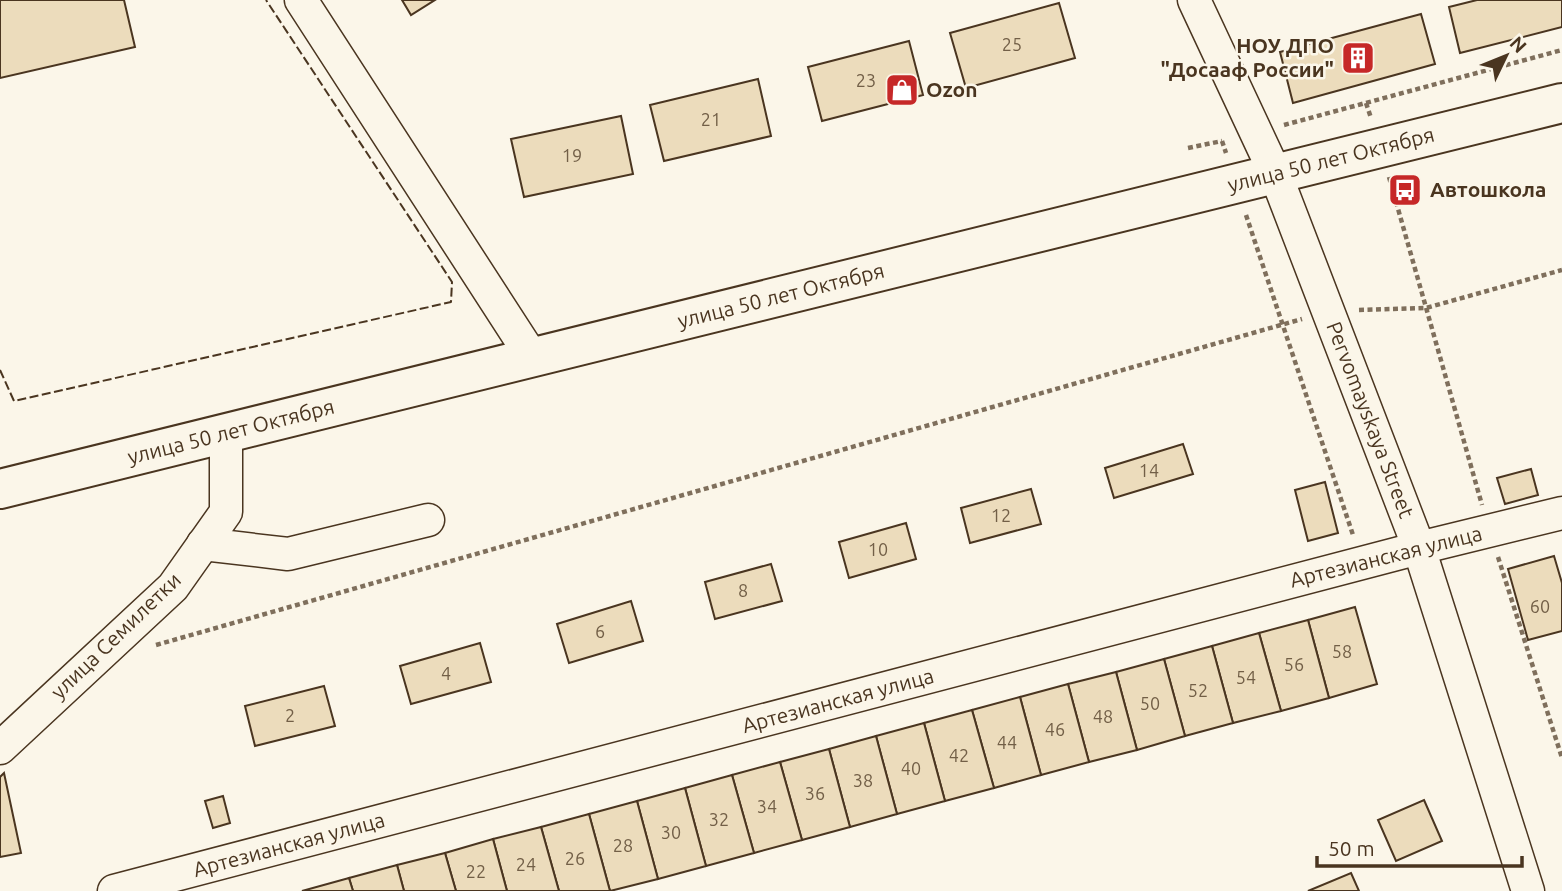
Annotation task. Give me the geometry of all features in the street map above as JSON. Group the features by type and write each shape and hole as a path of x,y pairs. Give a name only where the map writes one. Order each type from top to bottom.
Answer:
{"highway":[{"name":"улица 50 лет Октября","path":"0,489 1562,103"}],"street":[{"path":"301,0 532,357"},
{"name":"Pervomayskaya Street","path":"1194,0 1275,173 1419,548 1528,891"},
{"name":"улица Семилетки","path":"0,748 173,587 226,512 226,433"},
{"name":"Артезианская улица","path":"114,891 1419,548 1562,513"},
{"path":"203,544 288,554 428,520"}],"path":[{"path":"1188,148 1256,133 1562,50"},
{"path":"1366,103 1381,147 1490,531 1562,758"},
{"path":"1222,141 1362,563"},
{"path":"155,645 1329,311 1426,308 1562,270"}],"building":[{"path":"0,0 124,0 135,47 0,78"},
{"path":"402,0 435,0 411,15"},
{"path":"1477,0 1562,0 1562,27 1460,53 1449,7"},
{"path":"1059,3 1075,58 966,88 950,33"},
{"name":"НОУ ДПО \"Досааф России\"","path":"1421,14 1435,64 1293,103 1280,52"},
{"path":"909,41 923,95 822,121 808,67"},
{"path":"758,79 771,136 664,161 650,105"},
{"path":"621,116 633,174 524,197 511,139"},
{"path":"1183,444 1193,474 1114,498 1105,468"},
{"path":"1531,469 1538,495 1505,504 1497,478"},
{"path":"1325,482 1338,533 1308,541 1295,490"},
{"path":"1031,489 1041,524 970,543 961,508"},
{"path":"906,523 916,559 849,578 839,542"},
{"path":"1554,556 1562,583 1562,631 1528,640 1508,569"},
{"path":"771,564 782,601 715,619 705,582"},
{"path":"631,601 643,641 569,663 557,624"},
{"path":"1355,607 1377,684 1329,698 1308,620"},
{"path":"1308,620 1329,698 1281,711 1259,633"},
{"path":"1259,633 1281,711 1233,723 1212,646"},
{"path":"480,643 491,682 411,704 400,666"},
{"path":"1212,646 1233,723 1185,736 1164,659"},
{"path":"1164,659 1185,736 1137,750 1116,672"},
{"path":"1116,672 1137,750 1089,762 1068,684"},
{"path":"1068,684 1089,762 1041,775 1020,697"},
{"path":"324,686 335,726 255,746 245,706"},
{"path":"1020,697 1041,775 994,788 972,710"},
{"path":"972,710 994,788 945,801 924,723"},
{"path":"924,723 945,801 897,814 876,736"},
{"path":"876,736 897,814 850,827 829,749"},
{"path":"829,749 850,827 802,840 780,762"},
{"path":"780,762 802,840 754,853 732,775"},
{"path":"4,773 21,853 0,857 0,777"},
{"path":"732,775 754,853 706,866 685,788"},
{"path":"685,788 706,866 658,879 637,801"},
{"path":"223,796 230,823 213,828 205,801"},
{"path":"1424,800 1442,841 1396,861 1378,820"},
{"path":"637,801 658,879 610,891 589,814"},
{"path":"589,814 610,891 559,891 541,827"},
{"path":"541,827 559,891 507,891 493,839"},
{"path":"493,839 507,891 456,891 445,853"},
{"path":"445,853 456,891 404,891 397,865"},
{"path":"397,865 404,891 353,891 349,878"},
{"path":"1351,873 1359,891 1308,891"},
{"path":"349,878 353,891 302,891"}],"fence":[{"path":"0,370 14,401 451,302 452,282 266,0"}],"place":[{"name":"НОУ ДПО \"Досааф России\"","path":"1358,58"},
{"name":"Ozon","path":"902,90"},
{"name":"Автошкола","path":"1405,190"}]}
